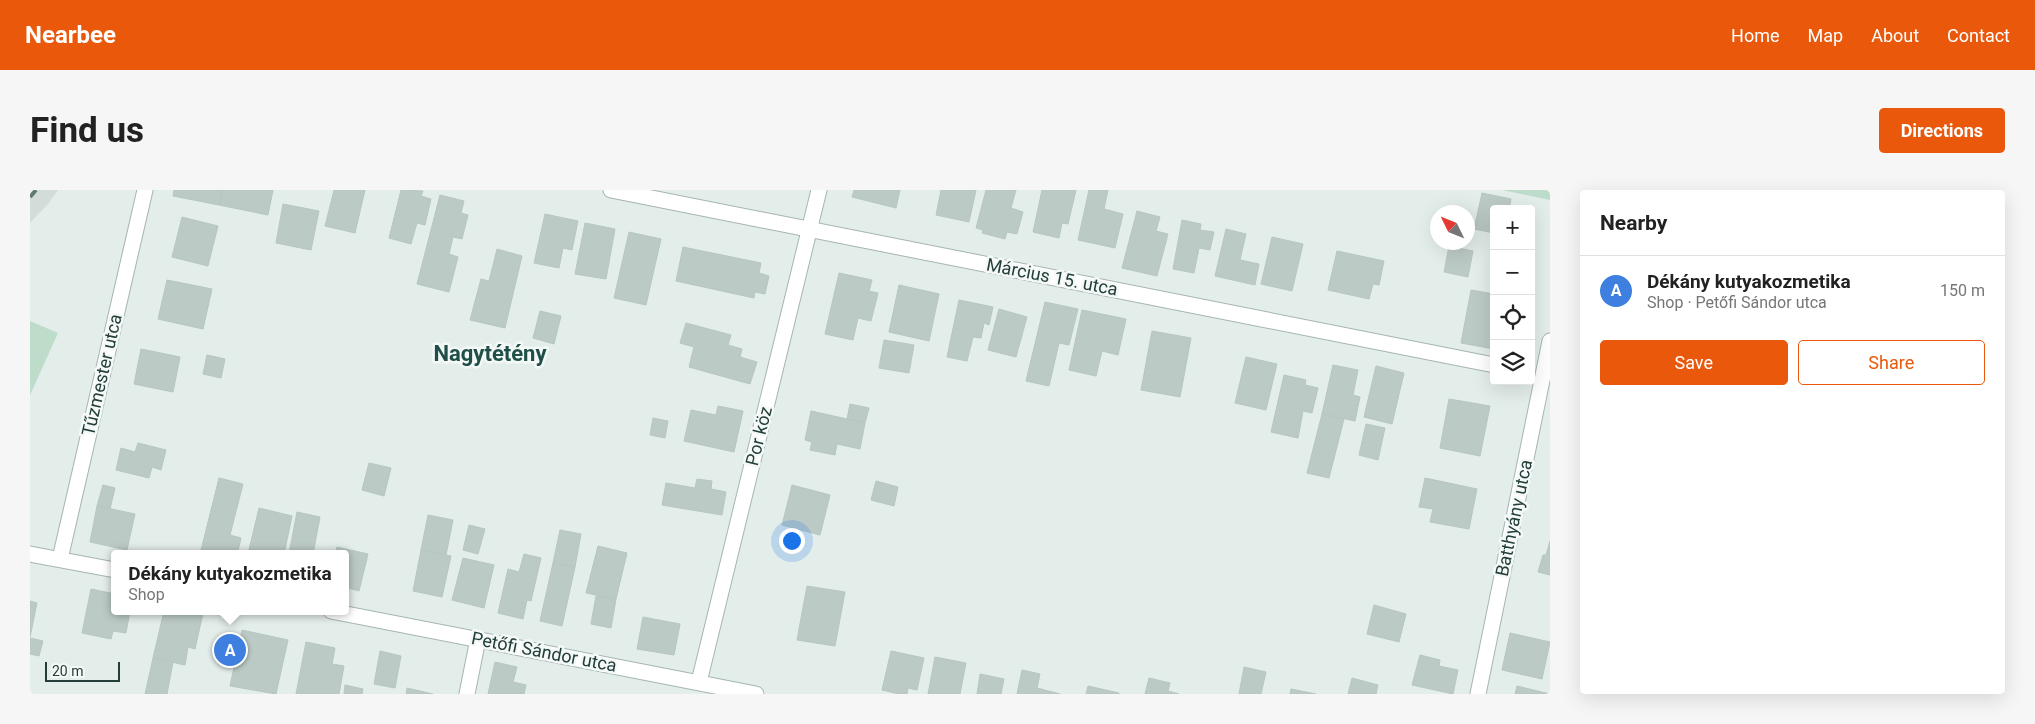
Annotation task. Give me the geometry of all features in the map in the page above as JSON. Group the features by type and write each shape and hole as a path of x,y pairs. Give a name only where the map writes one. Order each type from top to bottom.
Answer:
{"street":[{"name":"Tűzmester utca","path":"60,559 145,190"},
{"name":"Március 15. utca","path":"611,190 1490,364"},
{"name":"Por köz","path":"699,682 819,190"},
{"name":"Batthyány utca","path":"1478,694 1550,341"},
{"path":"30,554 111,569"},
{"name":"Petőfi Sándor utca","path":"349,615 756,694"},
{"path":"467,694 478,640"}],"shaded area":[{"path":"30,190 58,190 30,223"}],"green space":[{"path":"1502,190 1550,190 1550,200"},
{"path":"30,321 58,333 30,395"}],"building":[{"path":"174,190 223,190 219,205 173,196"},
{"path":"223,190 273,190 268,215 219,205"},
{"path":"334,190 365,190 355,233 325,226"},
{"path":"401,190 423,191 421,196 431,199 425,225 417,223 411,244 389,238"},
{"path":"854,190 900,190 896,208 852,197"},
{"path":"941,190 976,190 969,222 936,215"},
{"path":"986,190 1016,190 1011,208 1023,212 1017,234 1007,232 1005,239 982,233 983,230 976,228"},
{"path":"1042,190 1076,190 1068,224 1062,223 1059,238 1033,232"},
{"path":"1089,190 1108,190 1104,209 1123,214 1115,248 1078,240"},
{"path":"1482,193 1511,199 1510,205 1490,205 1490,232 1475,229"},
{"path":"440,195 464,201 461,213 468,215 462,239 453,237 449,254 458,257 449,292 417,284"},
{"path":"283,204 319,211 311,250 276,243"},
{"path":"1137,211 1160,217 1156,231 1168,234 1157,276 1122,268"},
{"path":"545,214 578,221 572,250 563,248 559,268 534,263"},
{"path":"182,217 218,226 208,266 172,257"},
{"path":"1182,220 1201,224 1200,230 1214,232 1210,250 1199,248 1194,273 1173,269"},
{"path":"585,223 615,229 606,279 575,274"},
{"path":"1226,229 1246,234 1240,260 1259,264 1255,285 1215,276"},
{"path":"629,232 661,239 646,305 614,298"},
{"path":"1272,237 1303,244 1292,291 1261,284"},
{"path":"683,247 761,263 759,273 769,276 765,294 755,292 754,298 676,281"},
{"path":"497,249 522,256 505,328 470,320 481,279 489,281"},
{"path":"1448,250 1473,251 1468,277 1444,272"},
{"path":"1337,251 1384,261 1379,285 1373,284 1369,299 1328,290"},
{"path":"839,273 872,280 869,291 878,293 871,321 858,318 853,340 825,334"},
{"path":"167,280 212,289 203,329 158,319"},
{"path":"899,285 939,294 929,341 889,332"},
{"path":"1471,290 1490,293 1490,348 1461,343"},
{"path":"959,300 993,307 989,325 984,323 981,338 973,337 967,361 947,357"},
{"path":"1045,302 1078,309 1069,345 1059,343 1049,386 1026,381"},
{"path":"999,309 1027,317 1016,357 988,350"},
{"path":"1082,310 1126,319 1118,355 1102,351 1096,376 1069,370"},
{"path":"540,311 561,316 554,344 533,338"},
{"path":"686,323 731,335 728,345 742,349 740,357 757,362 750,384 689,367 694,347 680,343"},
{"path":"1152,331 1191,338 1180,397 1141,390"},
{"path":"884,340 914,345 909,373 879,368"},
{"path":"141,349 180,357 173,392 134,384"},
{"path":"207,355 225,359 221,378 203,374"},
{"path":"1246,357 1277,364 1266,410 1235,403"},
{"path":"1333,365 1358,370 1353,395 1360,397 1355,421 1322,414"},
{"path":"1376,366 1404,373 1392,424 1364,417"},
{"path":"1284,375 1306,380 1305,385 1318,388 1312,413 1303,411 1298,438 1271,432"},
{"path":"1449,399 1490,406 1480,456 1440,448"},
{"path":"850,404 869,408 865,423 847,419"},
{"path":"718,406 743,411 734,452 684,441 691,410 716,415"},
{"path":"811,411 865,423 860,449 837,444 835,455 810,450 812,442 805,440"},
{"path":"1322,414 1344,419 1329,478 1307,473"},
{"path":"653,418 668,421 665,438 650,435"},
{"path":"1366,424 1385,428 1378,460 1359,455"},
{"path":"138,443 166,450 161,470 152,467 149,478 116,470 121,448 135,452"},
{"path":"369,463 391,468 384,496 362,490"},
{"path":"219,478 243,484 230,535 241,538 238,550 201,550"},
{"path":"1425,478 1477,489 1469,529 1430,522 1433,509 1419,507"},
{"path":"697,479 712,481 711,489 726,492 722,515 662,505 666,483 695,488"},
{"path":"876,481 898,487 894,506 871,500"},
{"path":"103,485 115,488 110,509 97,506"},
{"path":"792,485 830,495 820,535 782,525"},
{"path":"97,506 135,514 127,550 90,542"},
{"path":"259,508 292,516 285,550 249,550"},
{"path":"297,512 320,517 314,550 290,550"},
{"path":"428,515 453,520 446,555 421,550"},
{"path":"469,525 485,529 478,554 463,550"},
{"path":"560,530 581,534 575,567 553,563"},
{"path":"1550,541 1550,575 1538,572"},
{"path":"598,546 627,553 616,599 586,593"},
{"path":"337,547 368,554 359,591 349,588 349,550 336,550"},
{"path":"421,550 451,556 442,597 413,591"},
{"path":"524,554 541,558 531,601 527,600 523,619 498,613 508,569 519,572"},
{"path":"463,558 494,565 484,608 452,600"},
{"path":"553,563 575,567 562,626 540,621"},
{"path":"807,586 845,592 835,646 797,640"},
{"path":"91,589 111,593 111,615 129,615 126,633 113,631 111,639 82,633"},
{"path":"596,596 616,599 611,628 591,624"},
{"path":"30,601 37,603 30,637"},
{"path":"1374,605 1406,614 1399,642 1367,634"},
{"path":"163,615 203,615 195,649 188,647 185,665 153,658"},
{"path":"643,617 680,624 674,655 637,649"},
{"path":"242,630 288,640 276,694 230,686"},
{"path":"1510,633 1550,642 1542,679 1502,670"},
{"path":"30,638 43,641 39,656 30,654"},
{"path":"306,642 335,648 332,664 344,666 339,694 296,694"},
{"path":"380,651 401,656 395,688 374,684"},
{"path":"891,651 924,658 917,690 908,688 907,694 899,694 882,690"},
{"path":"1420,655 1440,660 1439,666 1458,670 1453,694 1412,685"},
{"path":"935,657 966,663 960,694 928,694"},
{"path":"153,658 173,662 167,694 145,694"},
{"path":"495,662 517,667 513,682 526,685 524,694 488,694"},
{"path":"1244,667 1266,672 1261,694 1239,694"},
{"path":"1022,670 1040,674 1037,688 1060,694 1017,694"},
{"path":"980,674 1004,679 1001,694 977,694"},
{"path":"1149,678 1170,683 1168,691 1179,694 1145,694"},
{"path":"1352,678 1378,685 1376,694 1348,694"},
{"path":"345,685 363,689 362,694 344,694"},
{"path":"1088,686 1119,693 1119,694 1086,694"},
{"path":"1517,686 1550,694 1515,694"},
{"path":"407,688 433,694 406,694"},
{"path":"1291,689 1316,694 1290,694"}],"railway":[{"path":"30,197 36,190"}],"place":[{"name":"Dékány kutyakozmetika","path":"230,650"}],"district":[{"name":"Nagytétény","path":"490,353"}]}
